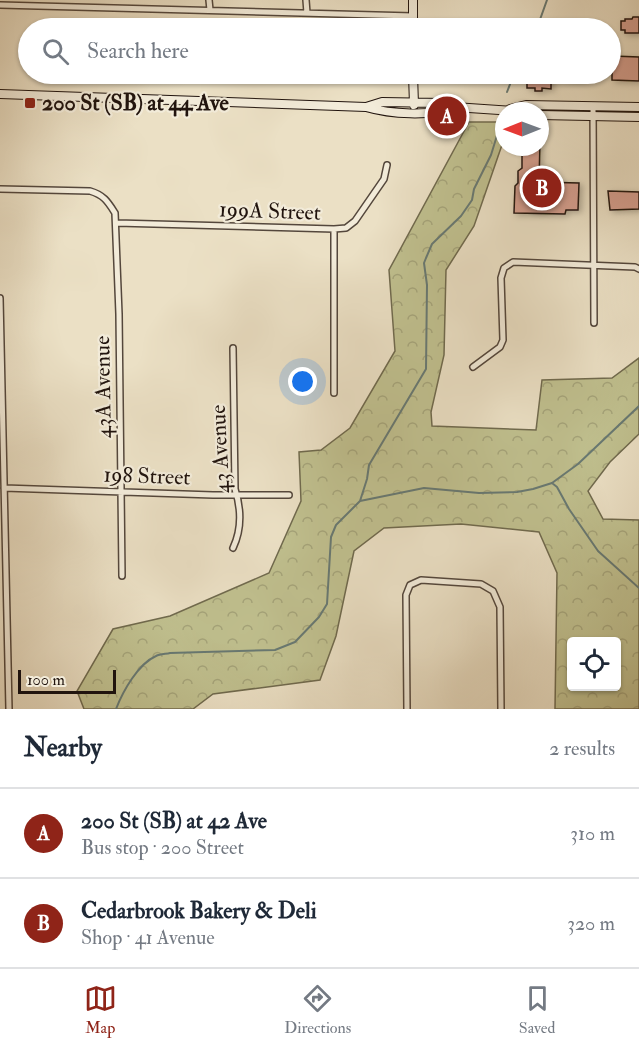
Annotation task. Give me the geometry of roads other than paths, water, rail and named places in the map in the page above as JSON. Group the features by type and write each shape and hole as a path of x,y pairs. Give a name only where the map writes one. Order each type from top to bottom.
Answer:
{"main road":[{"path":"413,0 413,16"},
{"path":"414,84 414,112"},
{"path":"0,94 366,107 381,112 443,112 454,107"},
{"path":"366,107 382,102 414,102 495,109"},
{"path":"549,105 639,107"},
{"path":"549,115 639,117"}],"street":[{"path":"113,0 113,7"},
{"path":"209,0 210,10"},
{"path":"306,0 307,13"},
{"path":"0,5 413,16"},
{"path":"593,106 594,323"},
{"name":"199A Street","path":"117,223 346,228 355,221 384,179 387,165"},
{"name":"43A Avenue","path":"0,189 90,191 100,194 115,213 117,223 122,576"},
{"path":"334,229 334,393"},
{"path":"473,367 501,347 503,340 501,278 504,268 513,262 639,269"},
{"path":"0,298 1,457 4,488 9,709"},
{"name":"43 Avenue","path":"233,348 235,489 239,502 240,535 234,548"},
{"name":"198 Street","path":"4,488 289,495"},
{"path":"407,709 406,595 410,585 421,580 481,584 493,591 500,607 501,709"}],"waterway":[{"path":"541,18 547,0"},
{"path":"507,92 510,84"},
{"path":"360,501 369,465 426,369 427,285 424,263 432,244 461,216 472,200 474,189 495,142"},
{"path":"116,709 137,672 158,655 275,650 295,642 319,617 327,604 331,537 336,525 360,501 424,488 479,493 517,492 552,483 578,464 639,406"},
{"path":"552,483 557,487 598,551 639,588"}],"place":[{"name":"200 St (SB) at 44 Ave","path":"30,103"},
{"name":"200 St (SB) at 42 Ave","path":"447,116"},
{"name":"Cedarbrook Bakery & Deli","path":"542,188"}]}
